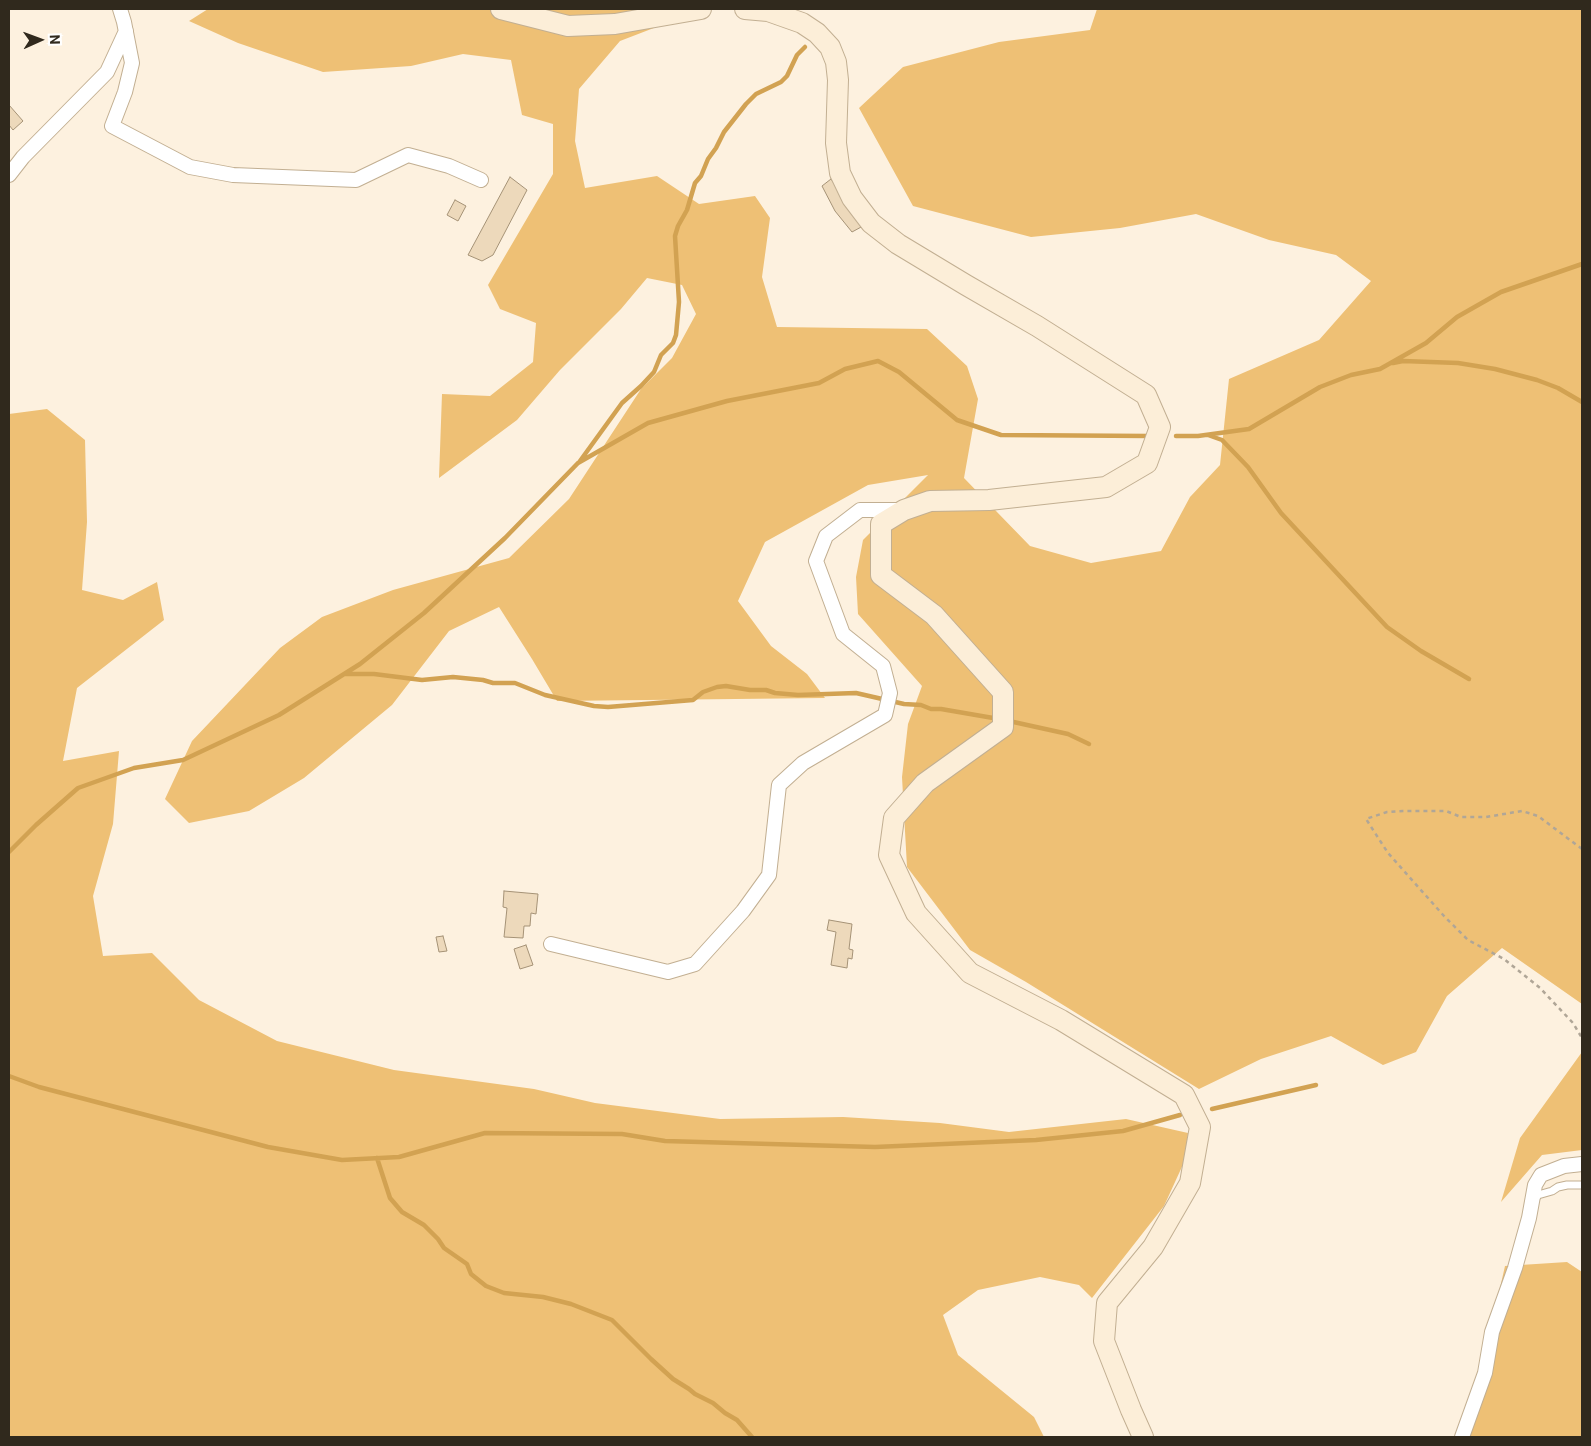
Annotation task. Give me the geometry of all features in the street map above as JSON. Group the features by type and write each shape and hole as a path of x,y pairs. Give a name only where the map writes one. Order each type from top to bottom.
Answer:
{"street":[{"path":"120,9 132,64 125,92 112,126 190,167 233,175 356,180 408,155 449,166 481,180"},
{"path":"501,9 568,26 615,24 701,9"},
{"path":"745,9 768,11 802,24 818,33 830,48 836,62 838,80 836,143 840,173 852,198 871,223 898,244 966,286 1037,326 1146,395 1160,427 1147,463 1106,487 989,500 930,501 904,510 881,524 882,575 934,615 1003,692 1003,727 925,784 894,818 890,855 916,913 970,973 1061,1020 1184,1095 1200,1127 1190,1183 1153,1247 1107,1302 1104,1341 1143,1437"},
{"path":"9,175 23,157 107,72 126,30"},
{"path":"550,944 668,972 695,964 743,911 769,875 779,785 803,763 885,715 890,693 883,666 843,634 816,561 826,536 860,510 904,510"},
{"path":"1462,1437 1485,1373 1492,1332 1515,1268 1529,1218 1535,1185 1541,1175 1564,1166 1582,1164"}],"lane":[{"path":"1529,1218 1538,1195 1567,1185 1582,1185"}],"path":[{"path":"1582,849 1538,816 1522,811 1461,817 1446,811 1403,811 1387,812 1366,819 1388,853 1444,916 1468,940 1504,959 1540,988 1573,1023 1582,1038"}],"shaded area":[{"path":"208,9 699,9 620,41 579,89 575,141 585,188 657,176 699,204 755,196 770,218 762,277 777,327 927,329 967,366 978,399 964,478 1030,546 1091,563 1161,551 1190,497 1220,465 1229,379 1319,340 1371,281 1336,255 1269,240 1196,214 1120,228 1031,237 913,206 859,108 903,67 999,42 1090,30 1097,9 1582,9 1582,1004 1502,948 1447,996 1416,1052 1383,1065 1331,1036 1261,1059 1199,1089 1026,982 970,950 907,867 902,777 908,724 922,686 858,614 856,577 863,540 928,475 868,485 765,542 738,601 771,646 807,674 825,698 557,701 499,607 449,631 392,705 304,778 249,811 189,823 165,799 192,741 280,648 322,617 393,590 509,558 569,499 641,389 672,358 696,314 682,285 647,278 621,309 560,370 517,420 439,478 442,394 490,396 533,362 536,323 500,309 488,285 553,174 553,124 522,115 511,60 463,54 411,66 323,72 238,43 189,21"},
{"path":"47,409 85,440 87,522 82,590 123,600 157,582 164,620 77,688 63,761 119,751 113,824 93,896 103,956 152,953 199,1000 277,1041 394,1070 534,1089 595,1103 720,1119 843,1117 940,1123 1009,1132 1126,1119 1188,1133 1186,1158 1164,1206 1092,1298 1079,1285 1040,1277 978,1290 943,1315 958,1355 1034,1417 1044,1437 9,1437 9,414"},
{"path":"1582,1052 1582,1150 1542,1155 1501,1202 1520,1138"},
{"path":"1567,1262 1582,1272 1582,1437 1459,1437 1487,1345 1505,1266"}],"building":[{"path":"9,105 23,121 13,130 9,125"},
{"path":"510,177 527,190 493,255 482,261 468,255"},
{"path":"831,179 863,226 852,232 835,211 822,186"},
{"path":"455,200 466,206 458,221 447,215"},
{"path":"504,891 538,894 536,914 531,913 530,926 524,926 523,938 504,937 507,908 503,907"},
{"path":"829,920 852,924 849,949 853,950 852,959 848,958 847,968 831,965 836,932 827,930"},
{"path":"443,936 447,951 439,952 436,937"},
{"path":"526,945 533,965 520,969 514,949"}],"waterway":[{"path":"580,461 622,403 654,372 661,355 673,343 676,335 679,302 675,236 687,210 695,183 701,176 708,159 724,132 746,104 756,94 781,82 787,76 797,55 805,47"},
{"path":"1176,436 1198,436 1249,429 1320,387 1351,375 1380,369 1426,343 1457,317 1501,292 1582,264"},
{"path":"9,852 78,788 134,768 183,760 279,715 360,664 424,613 505,538 578,463 648,423 727,401 819,383 845,369 878,361 899,372 957,420 1001,435 1149,436"},
{"path":"1393,363 1403,361 1458,363 1495,369 1537,380 1558,388 1582,402"},
{"path":"1208,435 1222,440 1248,467 1281,513 1387,627 1421,651 1469,679"},
{"path":"344,674 374,674 422,680 453,677 493,683 515,683 545,695 594,706 608,707 693,700 703,692 726,686 798,695 856,693 904,704 921,705 931,709 999,719"},
{"path":"1009,721 1068,734 1089,744"},
{"path":"9,1076 39,1087 268,1147 342,1160 399,1157 485,1133 622,1134 665,1141 875,1147 1036,1140 1123,1131 1180,1115"},
{"path":"1212,1109 1316,1085"},
{"path":"377,1158 390,1198 402,1212 424,1225 444,1248 467,1264 471,1274 486,1286 504,1293 543,1297 571,1304 612,1320 673,1379 737,1420 752,1437"}]}
